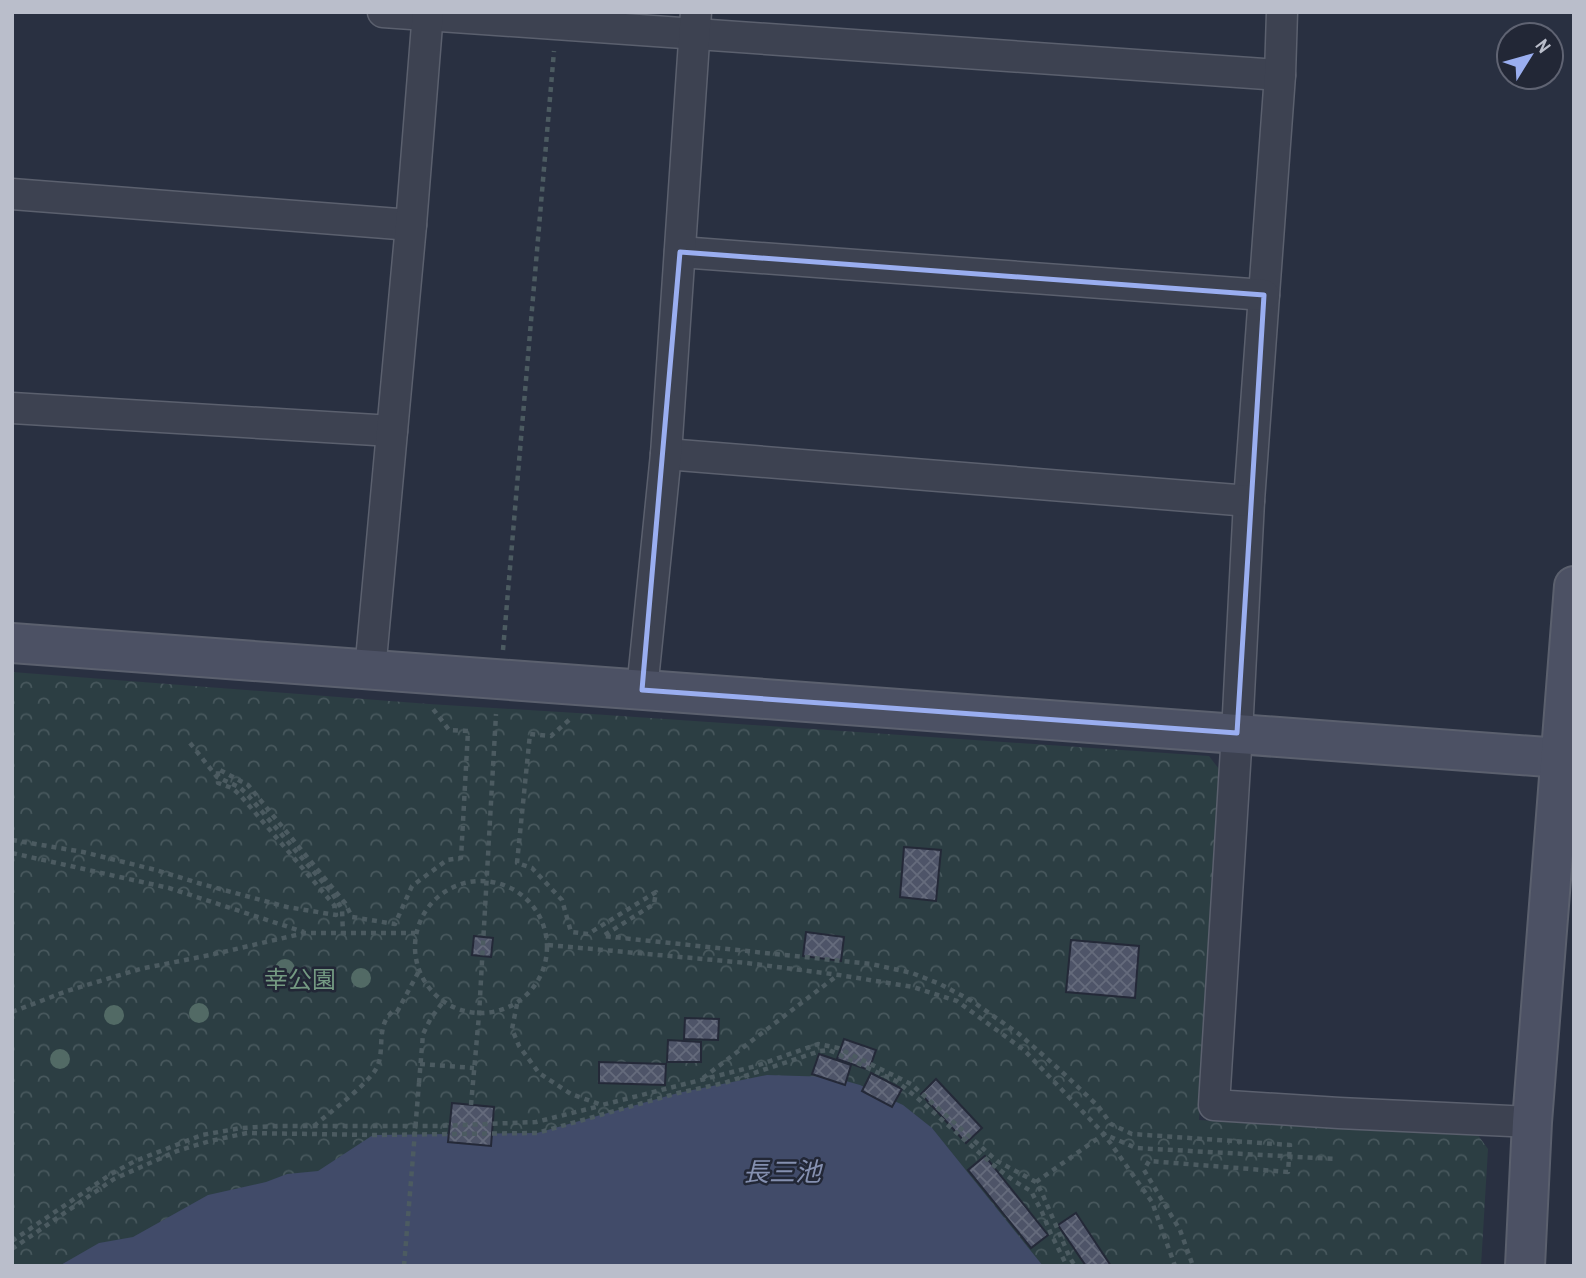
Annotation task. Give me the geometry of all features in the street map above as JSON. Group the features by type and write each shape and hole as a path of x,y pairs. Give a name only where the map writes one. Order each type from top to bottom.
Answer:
{"street":[{"path":"383,12 556,24 695,23 1280,75"},
{"path":"1282,12 1280,75 1249,501 1214,1105 1532,1122"},
{"path":"370,671 428,14"},
{"path":"642,691 666,454 695,23"},
{"path":"12,194 411,225"},
{"path":"680,252 1264,295"},
{"path":"12,408 393,431"},
{"path":"666,454 1249,501"},
{"path":"1525,1266 1532,1122 1567,758 1574,586"},
{"path":"12,643 500,682 1567,758"}],"path":[{"path":"471,1105 480,1015 496,712 556,24"},
{"path":"12,840 83,852 287,907 337,915 334,905 240,795 232,788 218,783 218,769 248,785 345,903 352,917 395,924 412,887 447,860 461,858 468,731 449,730 429,704 443,705"},
{"path":"578,713 551,736 530,734 517,863 532,868 562,900 571,932 588,934 656,892 654,904 604,936 870,964 912,973 972,1001 1019,1034 1098,1106 1111,1124 1132,1134 1290,1145 1288,1172 1149,1161 1144,1170 1180,1230 1193,1266"},
{"path":"190,743 217,777 246,793 331,893 342,909 343,934"},
{"path":"12,853 169,888 305,933"},
{"path":"487,880 517,891 540,914 548,945 540,979 517,1004 480,1015 443,1002 419,971 415,933 429,904 455,885 487,880"},
{"path":"12,1012 67,991 140,969 210,956 305,933 415,933"},
{"path":"548,945 747,963 839,975 913,987 957,1001 1024,1050 1104,1134 1152,1202 1175,1266"},
{"path":"313,1126 367,1080 377,1067 385,1018 392,1012 397,1013 419,971"},
{"path":"700,1080 839,975"},
{"path":"404,1266 423,1034 443,1002"},
{"path":"517,1004 512,1029 519,1046 539,1073 571,1094 602,1105"},
{"path":"12,1241 111,1174 135,1161 202,1135 242,1128 278,1126 438,1126 536,1122 756,1066 818,1044 838,1048 911,1084 997,1161 1036,1182 1075,1266"},
{"path":"12,1250 114,1179 177,1151 210,1141 247,1133 537,1133 678,1093 724,1083 830,1050 896,1080 992,1164 1031,1191 1067,1266"},
{"path":"420,1064 474,1068"},
{"path":"1104,1134 1136,1148 1335,1159"},
{"path":"1036,1182 1104,1134"}],"highlighted area":[{"path":"680,252 1264,295 1237,733 642,690"}],"green space":[{"name":"幸公園","path":"12,672 429,704 1209,756 1219,769 1199,1120 1478,1135 1488,1149 1481,1266 12,1266"}],"water":[{"name":"長三池","path":"767,1075 832,1077 860,1085 903,1105 932,1128 1043,1266 59,1266 99,1243 133,1237 208,1195 266,1182 287,1174 318,1171 373,1135 537,1133 678,1093"}],"building":[{"path":"904,847 941,850 936,901 900,897"},
{"path":"806,932 844,937 841,961 803,956"},
{"path":"474,936 493,938 491,957 472,955"},
{"path":"1071,940 1139,946 1135,998 1066,992"},
{"path":"685,1018 719,1019 718,1040 684,1039"},
{"path":"844,1039 876,1050 869,1070 837,1059"},
{"path":"668,1040 701,1042 701,1062 667,1062"},
{"path":"819,1054 851,1065 845,1085 812,1074"},
{"path":"599,1062 666,1064 665,1085 599,1083"},
{"path":"871,1073 902,1089 892,1107 862,1091"},
{"path":"936,1079 982,1128 966,1143 921,1094"},
{"path":"452,1103 494,1107 491,1146 448,1142"},
{"path":"985,1156 1048,1235 1031,1248 968,1170"},
{"path":"1076,1213 1111,1266 1086,1266 1058,1225"}]}
